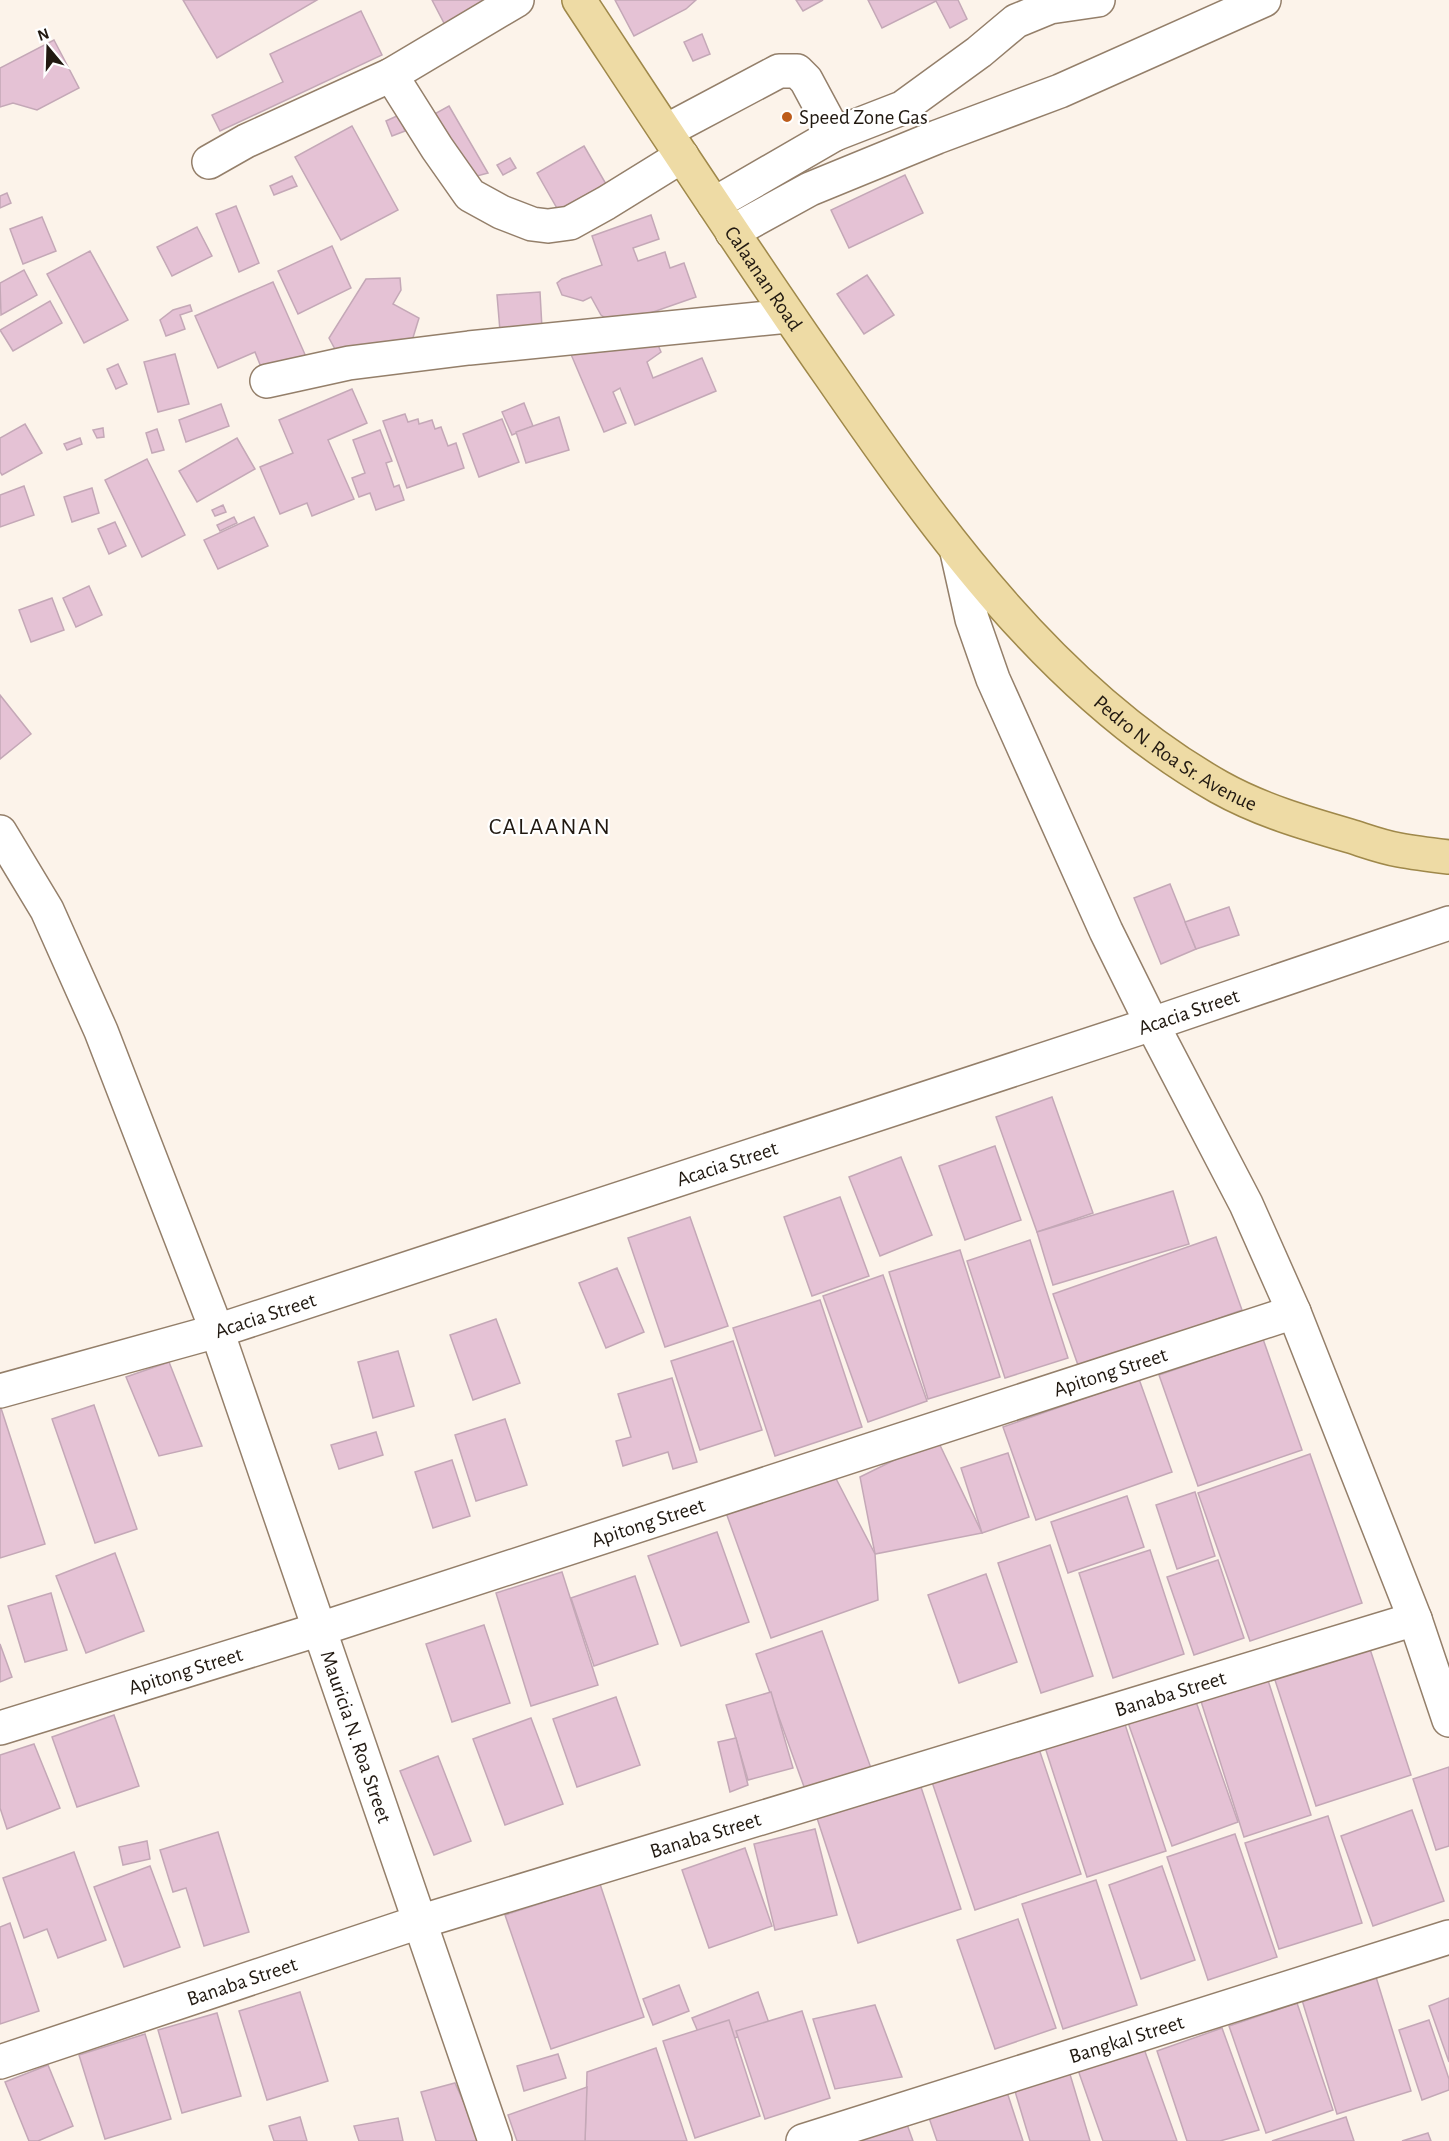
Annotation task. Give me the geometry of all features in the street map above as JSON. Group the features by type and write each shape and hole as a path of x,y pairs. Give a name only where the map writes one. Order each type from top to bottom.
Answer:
{"main road":[{"name":"Calaanan Road","path":"579,0 788,316 957,552"},
{"name":"Pedro N. Roa Sr. Avenue","path":"957,552 1044,649 1105,706 1164,751 1220,787 1282,815 1322,828 1397,850 1449,857"}],"street":[{"path":"209,162 246,141 392,75 517,0"},
{"path":"714,204 835,134 902,108 979,52 1016,21 1050,7 1098,0"},
{"path":"732,232 810,189 937,137 1060,91 1264,0"},
{"path":"392,75 437,148 470,195 501,212 532,224 548,226 570,223 674,143 779,71 797,71 806,80 835,134"},
{"path":"267,381 349,363 458,349 788,316"},
{"path":"957,552 972,619 993,679 1102,921 1152,1024 1246,1204 1294,1312 1414,1619 1449,1720"},
{"name":"Mauricia N. Roa Street","path":"1,834 47,910 101,1031 218,1331 418,1922 495,2141"},
{"name":"Acacia Street","path":"0,1391 218,1331 1152,1024 1449,923"},
{"name":"Apitong Street","path":"0,1728 320,1629 1294,1312"},
{"name":"Banaba Street","path":"0,2062 418,1922 1414,1619"},
{"name":"Bangkal Street","path":"803,2141 1449,1936"}],"building":[{"path":"183,0 317,0 217,58"},
{"path":"432,0 496,0 445,25"},
{"path":"615,0 696,0 686,9 634,36"},
{"path":"796,0 823,0 803,11"},
{"path":"868,0 958,0 967,19 950,28 936,1 882,28"},
{"path":"361,11 382,55 220,131 212,115 283,82 270,54"},
{"path":"702,34 710,54 693,61 684,42"},
{"path":"54,40 79,88 37,110 13,103 0,107 0,68"},
{"path":"449,106 488,173 466,179 429,117"},
{"path":"399,115 405,131 392,136 386,121"},
{"path":"352,126 398,210 341,240 295,157"},
{"path":"584,146 606,184 558,210 537,173"},
{"path":"510,158 516,168 503,175 497,165"},
{"path":"905,175 923,213 849,248 831,210"},
{"path":"292,176 297,186 274,195 270,186"},
{"path":"7,193 11,203 0,208 0,196"},
{"path":"236,206 259,263 239,272 216,214"},
{"path":"651,215 659,239 633,248 638,261 665,252 670,268 684,263 696,297 616,325 601,315 591,297 583,301 562,295 557,283 562,279 602,265 592,236"},
{"path":"42,217 56,251 23,264 10,229"},
{"path":"197,227 212,256 172,276 157,247"},
{"path":"332,246 351,288 298,314 278,271"},
{"path":"90,251 128,320 84,343 47,274"},
{"path":"24,270 37,295 1,315 0,283"},
{"path":"867,275 894,315 864,334 837,294"},
{"path":"400,278 401,290 393,304 419,318 411,344 336,351 329,338 366,279"},
{"path":"273,282 307,359 265,377 255,352 218,368 195,316"},
{"path":"540,292 542,328 500,331 497,295"},
{"path":"50,301 62,323 13,351 0,330"},
{"path":"190,305 192,311 180,315 185,329 166,336 160,320 173,310"},
{"path":"658,345 661,352 647,362 653,378 702,358 716,391 635,425 620,388 613,392 626,423 604,432 570,352"},
{"path":"175,354 189,404 158,412 144,362"},
{"path":"118,364 127,384 116,389 107,369"},
{"path":"352,389 367,423 328,440 354,499 312,516 307,503 280,514 260,467 293,453 279,420"},
{"path":"524,403 533,426 512,435 502,412"},
{"path":"221,404 229,426 186,442 179,420"},
{"path":"405,414 408,422 418,419 419,424 432,420 435,429 441,427 448,446 456,443 464,468 407,488 383,421"},
{"path":"559,417 569,450 526,463 516,432"},
{"path":"502,419 519,462 479,477 463,434"},
{"path":"25,424 42,453 2,475 0,472 0,438"},
{"path":"103,428 104,437 97,438 93,430"},
{"path":"157,429 164,450 152,453 146,433"},
{"path":"380,430 392,461 386,463 394,487 399,485 404,500 376,510 370,493 359,497 352,478 365,473 353,440"},
{"path":"80,438 82,444 67,450 64,444"},
{"path":"237,438 255,469 197,502 179,471"},
{"path":"147,459 185,535 142,557 105,480"},
{"path":"24,486 34,515 0,527 0,495"},
{"path":"92,488 99,513 72,522 64,497"},
{"path":"223,505 226,512 215,516 212,510"},
{"path":"234,517 237,523 220,531 217,525"},
{"path":"254,517 268,546 218,569 204,540"},
{"path":"115,522 126,546 109,554 98,529"},
{"path":"89,586 102,615 76,627 63,598"},
{"path":"52,598 64,630 31,642 19,610"},
{"path":"0,695 31,734 0,759"},
{"path":"1170,884 1196,949 1161,964 1134,898"},
{"path":"1229,907 1239,935 1196,949 1185,922"},
{"path":"1052,1097 1093,1213 1037,1232 996,1117"},
{"path":"995,1146 1021,1220 965,1240 939,1166"},
{"path":"901,1157 932,1235 880,1256 849,1177"},
{"path":"1173,1191 1189,1244 1053,1285 1037,1232"},
{"path":"840,1197 869,1276 812,1296 784,1217"},
{"path":"690,1217 728,1326 665,1347 628,1238"},
{"path":"1216,1237 1242,1310 1079,1368 1053,1294"},
{"path":"1030,1240 1068,1358 1005,1378 967,1261"},
{"path":"960,1250 1000,1377 928,1399 889,1272"},
{"path":"617,1268 644,1332 606,1348 579,1283"},
{"path":"883,1275 927,1401 868,1422 823,1296"},
{"path":"820,1300 862,1427 775,1456 733,1328"},
{"path":"496,1319 520,1383 473,1400 450,1335"},
{"path":"1263,1339 1302,1450 1198,1486 1159,1375"},
{"path":"733,1341 762,1430 700,1450 671,1361"},
{"path":"398,1351 414,1406 373,1418 358,1362"},
{"path":"169,1362 202,1446 159,1456 126,1377"},
{"path":"672,1378 697,1462 673,1469 668,1452 623,1466 616,1441 631,1437 618,1394"},
{"path":"1139,1379 1172,1472 1036,1520 1003,1427"},
{"path":"0,1405 45,1544 0,1558"},
{"path":"94,1405 137,1529 95,1543 52,1419"},
{"path":"505,1419 527,1485 476,1501 455,1435"},
{"path":"376,1432 383,1455 339,1469 331,1445"},
{"path":"937,1439 982,1533 875,1554 860,1477"},
{"path":"1008,1453 1029,1517 982,1533 961,1468"},
{"path":"1310,1454 1362,1603 1250,1641 1198,1493"},
{"path":"452,1460 470,1516 433,1528 415,1472"},
{"path":"831,1469 875,1554 878,1600 771,1638 724,1507"},
{"path":"1195,1492 1215,1556 1177,1569 1156,1505"},
{"path":"1127,1496 1144,1547 1068,1573 1051,1522"},
{"path":"717,1532 749,1622 681,1646 648,1556"},
{"path":"1050,1545 1093,1676 1041,1693 998,1563"},
{"path":"1150,1550 1184,1654 1113,1678 1079,1573"},
{"path":"115,1553 144,1631 86,1653 56,1576"},
{"path":"1218,1560 1244,1638 1194,1655 1167,1577"},
{"path":"562,1572 598,1685 531,1706 496,1593"},
{"path":"986,1574 1017,1662 959,1683 928,1595"},
{"path":"635,1576 658,1644 594,1666 571,1598"},
{"path":"51,1593 67,1650 25,1662 8,1606"},
{"path":"484,1625 510,1703 452,1722 426,1644"},
{"path":"822,1631 872,1771 807,1795 756,1654"},
{"path":"0,1644 12,1677 0,1682"},
{"path":"1369,1646 1411,1775 1316,1806 1274,1677"},
{"path":"1266,1674 1311,1815 1244,1837 1199,1695"},
{"path":"771,1692 793,1768 748,1780 726,1705"},
{"path":"1193,1693 1238,1822 1172,1846 1126,1717"},
{"path":"616,1697 640,1765 577,1787 553,1719"},
{"path":"114,1715 139,1786 77,1807 52,1737"},
{"path":"1122,1715 1166,1851 1087,1877 1043,1741"},
{"path":"531,1718 563,1804 505,1825 473,1739"},
{"path":"736,1738 748,1785 730,1792 718,1742"},
{"path":"1037,1743 1081,1874 975,1910 931,1779"},
{"path":"34,1744 60,1808 7,1829 0,1808 0,1755"},
{"path":"438,1756 471,1841 434,1855 400,1771"},
{"path":"1449,1767 1449,1846 1436,1850 1413,1779"},
{"path":"919,1781 961,1909 858,1943 816,1815"},
{"path":"1412,1810 1444,1901 1373,1926 1341,1836"},
{"path":"1328,1816 1362,1923 1279,1949 1245,1843"},
{"path":"815,1829 837,1915 775,1930 754,1844"},
{"path":"218,1832 249,1932 204,1946 186,1888 173,1892 160,1850"},
{"path":"1235,1834 1277,1957 1208,1980 1167,1857"},
{"path":"147,1841 150,1859 123,1865 119,1847"},
{"path":"745,1848 772,1926 709,1948 682,1870"},
{"path":"74,1852 106,1940 58,1958 47,1929 24,1938 3,1878"},
{"path":"150,1866 180,1947 124,1967 94,1887"},
{"path":"1162,1866 1195,1960 1141,1979 1109,1885"},
{"path":"1096,1880 1137,2005 1063,2029 1022,1904"},
{"path":"600,1884 644,2017 551,2049 505,1915"},
{"path":"1018,1919 1056,2028 995,2049 957,1940"},
{"path":"10,1923 39,2011 0,2024 0,1927"},
{"path":"1372,1964 1411,2091 1337,2114 1298,1987"},
{"path":"679,1985 689,2011 653,2025 643,1999"},
{"path":"300,1992 328,2081 267,2100 239,2011"},
{"path":"758,1992 770,2026 705,2048 692,2018"},
{"path":"1449,1998 1449,2062 1429,2006"},
{"path":"1297,2003 1333,2110 1266,2133 1229,2026"},
{"path":"875,2005 902,2077 835,2089 813,2019"},
{"path":"802,2011 830,2098 765,2119 736,2031"},
{"path":"217,2013 241,2096 182,2113 158,2030"},
{"path":"729,2020 760,2116 695,2138 663,2041"},
{"path":"1429,2020 1449,2079 1449,2090 1422,2100 1399,2030"},
{"path":"1222,2028 1259,2130 1220,2141 1187,2141 1157,2051"},
{"path":"145,2034 171,2119 105,2139 79,2055"},
{"path":"1143,2046 1177,2141 1103,2141 1078,2070"},
{"path":"656,2048 687,2141 585,2141 587,2072"},
{"path":"558,2054 566,2078 524,2091 517,2066"},
{"path":"48,2065 73,2126 38,2141 29,2141 5,2082"},
{"path":"1069,2071 1090,2141 1030,2141 1014,2088"},
{"path":"455,2083 481,2141 436,2141 421,2092"},
{"path":"1005,2086 1023,2141 937,2141 927,2112"},
{"path":"587,2087 585,2141 517,2141 508,2115"},
{"path":"904,2116 913,2141 850,2141"},
{"path":"300,2117 307,2141 274,2141 269,2126"},
{"path":"1346,2117 1354,2141 1272,2141"},
{"path":"398,2118 403,2141 359,2141 354,2126"},
{"path":"1428,2133 1431,2141 1402,2141"}],"place":[{"name":"Speed Zone Gas","path":"787,117"}],"district":[{"name":"CALAANAN","path":"550,827"}]}
